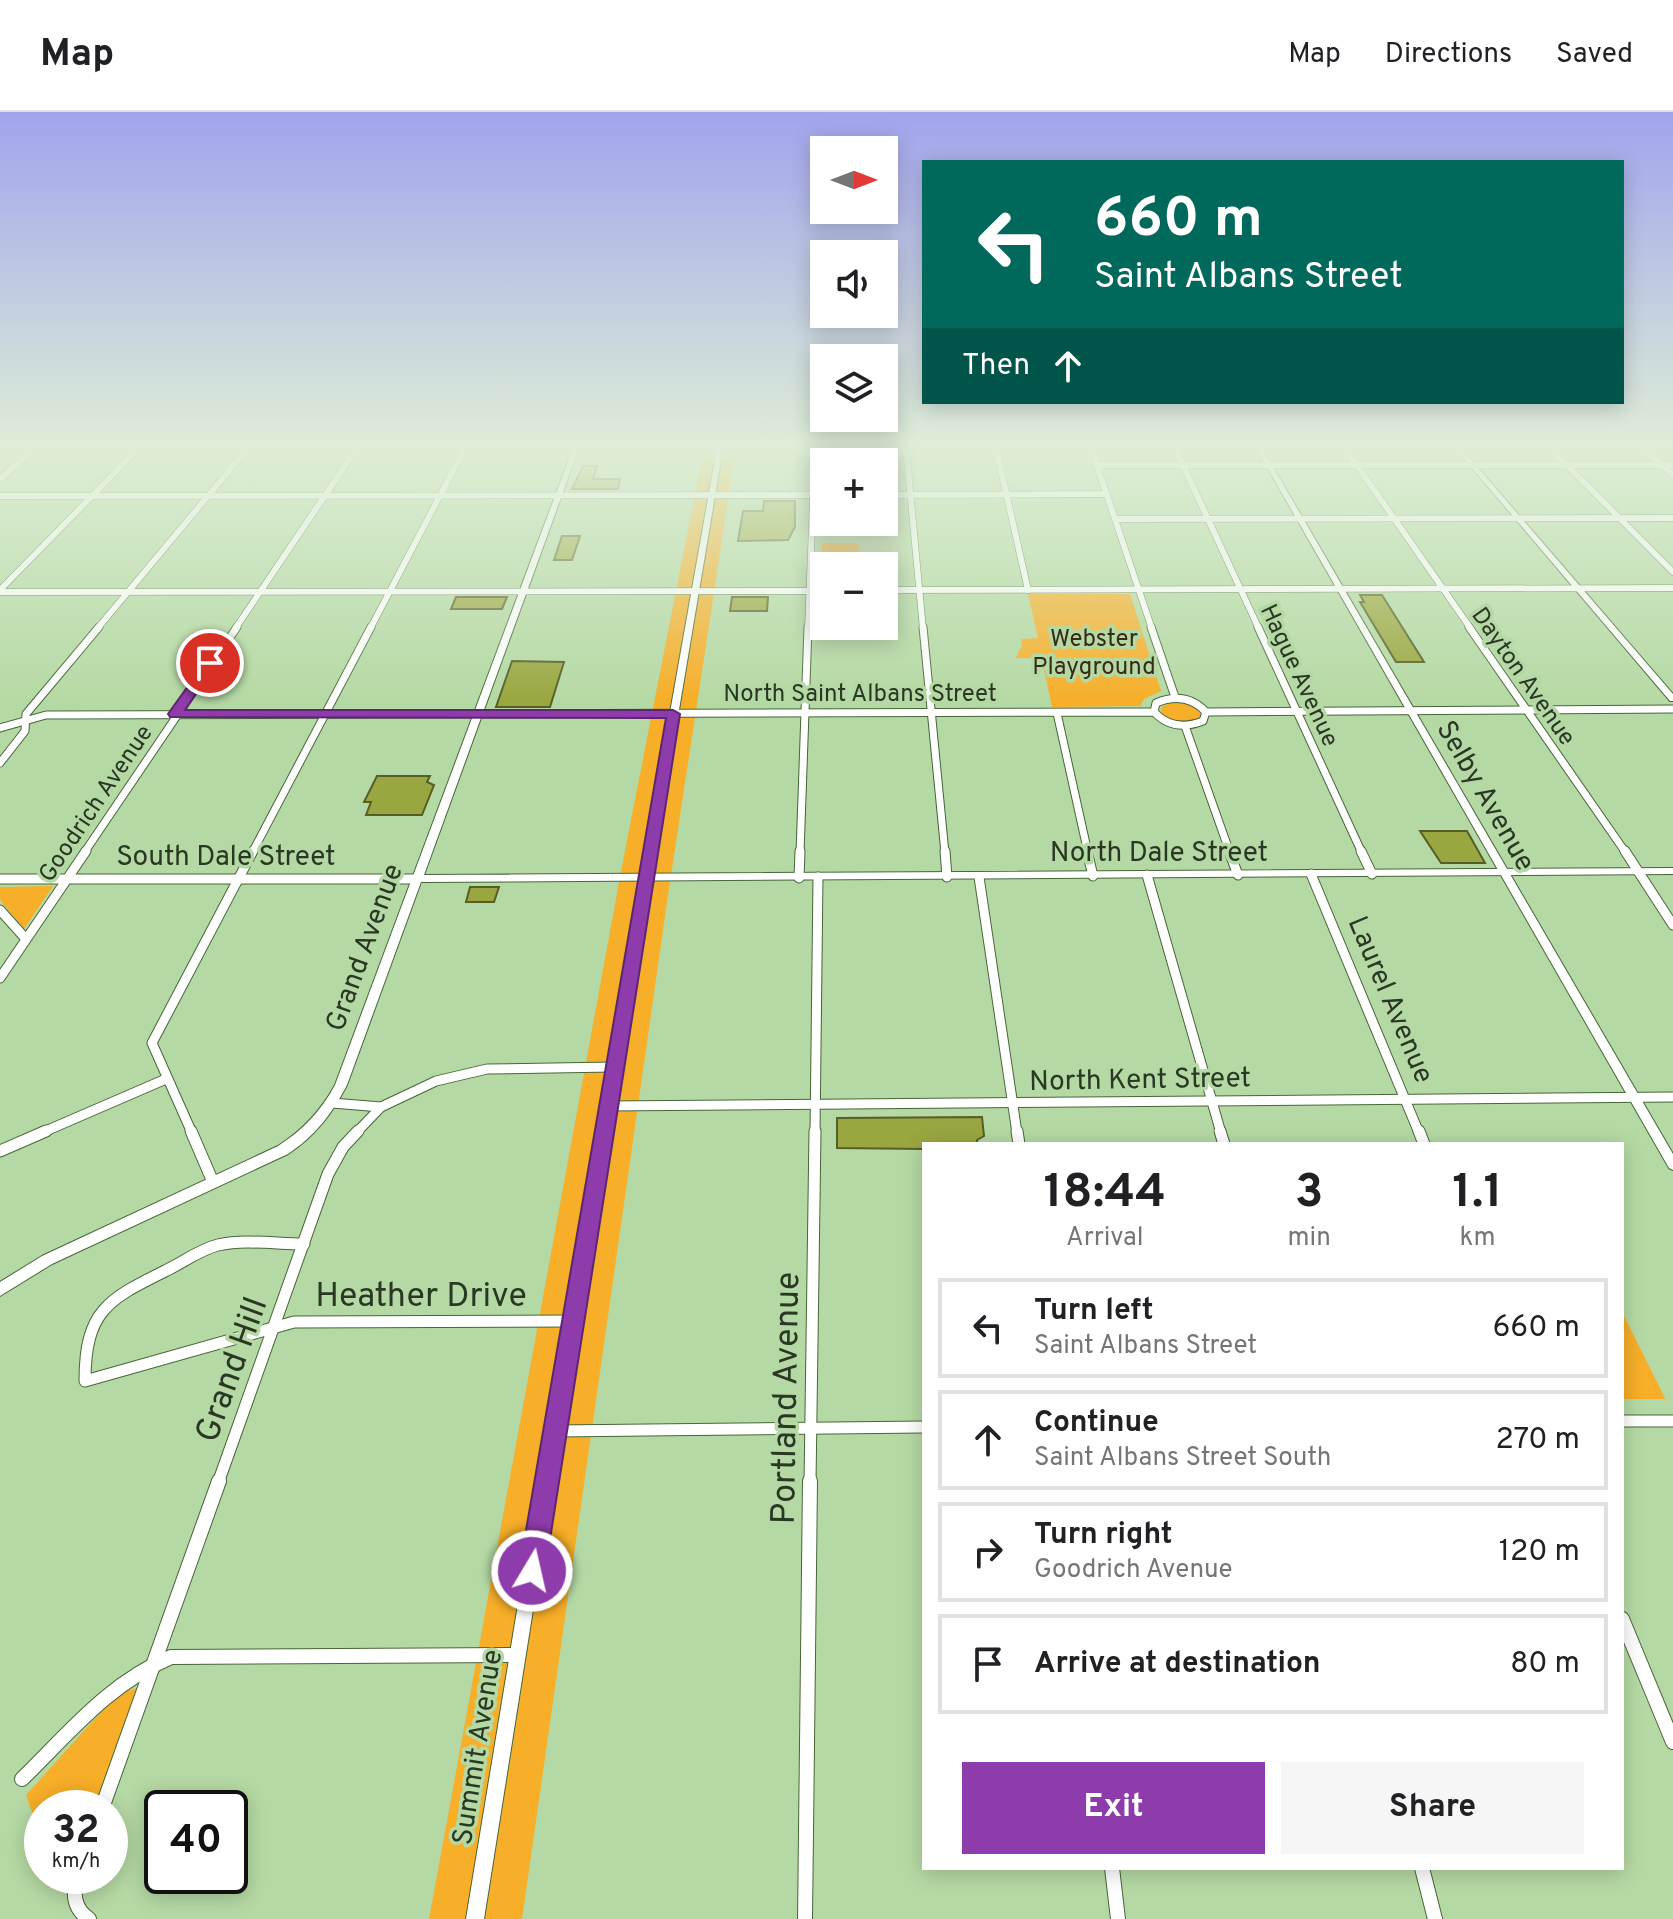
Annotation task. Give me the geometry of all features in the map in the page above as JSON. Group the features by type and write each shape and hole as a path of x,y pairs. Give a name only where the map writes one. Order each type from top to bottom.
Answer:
{"main road":[{"name":"Grand Avenue","path":"0,1290 47,1260 213,1182 312,1131 332,1103 545,532"},
{"name":"North Dale Street","path":"645,878 1673,871"},
{"name":"South Dale Street","path":"415,879 645,878"}],"street":[{"path":"0,591 57,532"},
{"path":"0,763 25,731 25,719 178,532"},
{"name":"Goodrich Avenue","path":"0,978 300,532"},
{"path":"213,1182 152,1043 421,532"},
{"name":"Summit Avenue","path":"475,1919 613,1067 705,532"},
{"path":"914,532 947,877"},
{"path":"1015,532 1028,590"},
{"path":"1121,532 1175,697"},
{"name":"Hague Avenue","path":"1214,532 1372,874"},
{"name":"Selby Avenue","path":"1308,532 1673,1165"},
{"name":"Dayton Avenue","path":"1402,532 1673,925"},
{"path":"1530,532 1673,699"},
{"path":"1633,532 1673,572"},
{"path":"898,590 1673,588"},
{"path":"0,591 810,591"},
{"path":"799,878 810,615"},
{"path":"1154,712 1156,703 1175,697 1195,702 1206,712 1673,709"},
{"name":"North Saint Albans Street","path":"0,728 46,715 1154,712 1167,723 1185,726"},
{"path":"1206,712 1203,721 1185,726 1238,875"},
{"path":"1057,713 1093,876"},
{"name":"Laurel Avenue","path":"1311,874 1423,1142"},
{"path":"1147,875 1223,1142"},
{"name":"Portland Avenue","path":"805,1919 818,877"},
{"path":"979,877 1019,1142"},
{"name":"South Dale Street","path":"0,879 415,879"},
{"path":"0,910 26,939"},
{"path":"332,1103 381,1107 422,1086 463,1072 613,1067"},
{"path":"0,1151 166,1079"},
{"name":"North Kent Street","path":"607,1106 1673,1097"},
{"name":"Grand Hill","path":"109,1790 336,1156 381,1107"},
{"name":"Heather Drive","path":"304,1244 216,1246 113,1298 98,1314 90,1336 85,1381 294,1322 572,1321"},
{"path":"1624,1421 1673,1421"},
{"path":"555,1431 922,1427"},
{"path":"1624,1624 1673,1742"},
{"path":"22,1779 116,1685 135,1672 177,1656 518,1655"},
{"path":"1112,1870 1118,1919"},
{"path":"1423,1870 1435,1919"},
{"path":"75,1894 77,1911 89,1919"}],"green space":[{"path":"687,532 723,532 669,888 522,1919 429,1919 622,866"},
{"path":"822,543 859,543 859,552 822,552"},
{"name":"Webster Playground","path":"1028,594 1130,594 1161,691 1144,699 1140,706 1052,707 1041,655 1037,658 1016,658 1022,645 1021,639 1038,638"},
{"path":"1177,701 1190,703 1200,710 1200,718 1179,722 1161,712 1162,706"},
{"path":"53,886 24,929 0,900 0,887"},
{"path":"1624,1316 1665,1398 1624,1399"},
{"path":"140,1687 103,1790 31,1790 117,1694"}],"building":[{"path":"739,532 792,532 788,540 738,541"},
{"path":"562,536 580,536 572,560 554,560"},
{"path":"1360,595 1382,595 1424,662 1396,662 1360,602 1364,602"},
{"path":"456,597 507,597 502,609 451,609"},
{"path":"732,597 768,597 767,611 730,611"},
{"path":"512,661 564,662 550,707 496,707"},
{"path":"377,776 430,776 427,782 434,785 422,815 366,815 371,802 364,802"},
{"path":"1420,831 1467,831 1485,863 1441,863"},
{"path":"470,887 499,887 494,902 466,902"},
{"path":"982,1117 984,1136 977,1142 922,1142 922,1149 837,1148 837,1118"}],"route":[{"path":"210,663 175,714 673,714 532,1571"}]}
